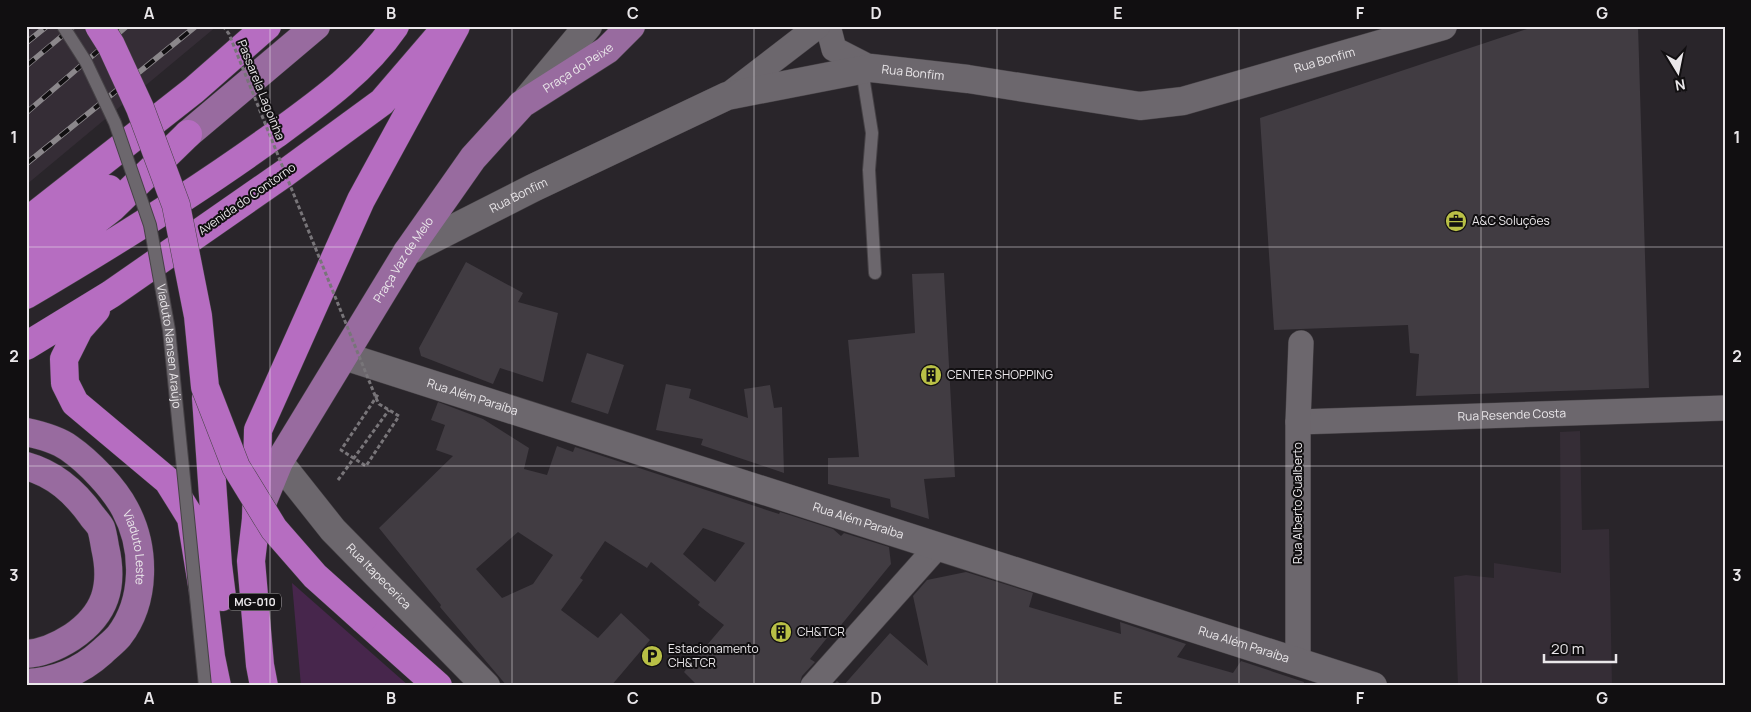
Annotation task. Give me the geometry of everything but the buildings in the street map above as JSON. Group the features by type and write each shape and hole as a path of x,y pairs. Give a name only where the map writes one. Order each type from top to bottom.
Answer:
{"highway":[{"path":"98,26 110,45 140,108 176,205 198,316 218,565 234,686"},
{"path":"26,222 194,90 268,26"},
{"path":"26,295 93,255 229,168 322,100 381,46 395,26"},
{"name":"Avenida do Contorno","path":"26,346 110,294 382,102 446,26"},
{"path":"256,519 258,430 361,200 456,26"},
{"path":"26,246 188,134"},
{"path":"26,272 112,208 188,134"},
{"path":"110,294 79,329 64,359 65,383 75,404 168,481 191,518 217,686"},
{"path":"205,387 236,467 274,529 315,576 438,686"},
{"name":"MG-010","path":"256,519 251,561 260,665 264,686"}],"main road":[{"path":"188,134 316,26"},
{"name":"Praça do Peixe","path":"522,104 607,50 631,26"},
{"name":"Praça Vaz de Melo","path":"256,519 279,462 408,252 473,158 522,104"},
{"name":"Viaduto Leste","path":"26,432 68,447 98,472 125,508 134,530 140,557 140,588 131,613 119,636 94,659 67,675 43,682 26,683"},
{"name":"Viaduto Leste","path":"26,466 61,481 82,502 101,528 108,562 108,589 99,612 84,629 57,647 26,654"}],"street":[{"name":"Praça Vaz de Melo","path":"522,104 588,26"},
{"path":"727,96 818,26"},
{"path":"828,26 834,49 867,69"},
{"name":"Rua Bonfim","path":"408,252 532,188 727,96 867,69 968,79 1140,106 1183,100 1443,26"},
{"name":"Rua Alberto Gualberto","path":"1298,663 1298,422 1301,343"},
{"name":"Rua Além Paraíba","path":"344,356 428,381 937,547 1373,686"},
{"name":"Rua Resende Costa","path":"1298,422 1725,408"},
{"name":"Rua Itapecerica","path":"279,462 333,530 486,686"},
{"path":"813,686 937,547"}],"lane":[{"name":"Viaduto Nansen Araújo","path":"63,26 86,62 114,123 150,226 169,330 205,686"},
{"path":"867,69 872,133 869,170 875,274"}],"path":[{"name":"Passarela Lagoinha","path":"223,26 229,34 376,398"},
{"path":"376,398 379,404 399,416 366,466 341,450 381,390"},
{"path":"338,480 389,410"}],"shaded area":[{"path":"35,26 217,26 26,185 26,34"},
{"path":"1580,431 1582,530 1609,529 1612,686 1458,686 1454,577 1466,575 1494,578 1494,563 1561,573 1560,432"},
{"path":"292,583 409,686 301,686"}],"railway":[{"path":"26,43 47,26"},
{"path":"26,66 74,26"},
{"path":"26,113 127,26"},
{"path":"26,164 196,26"}],"place":[{"name":"A&C Soluções","path":"1456,221"},
{"name":"CENTER SHOPPING","path":"931,375"},
{"name":"CH&TCR","path":"781,632"},
{"name":"Estacionamento CH&TCR","path":"652,656"}]}
